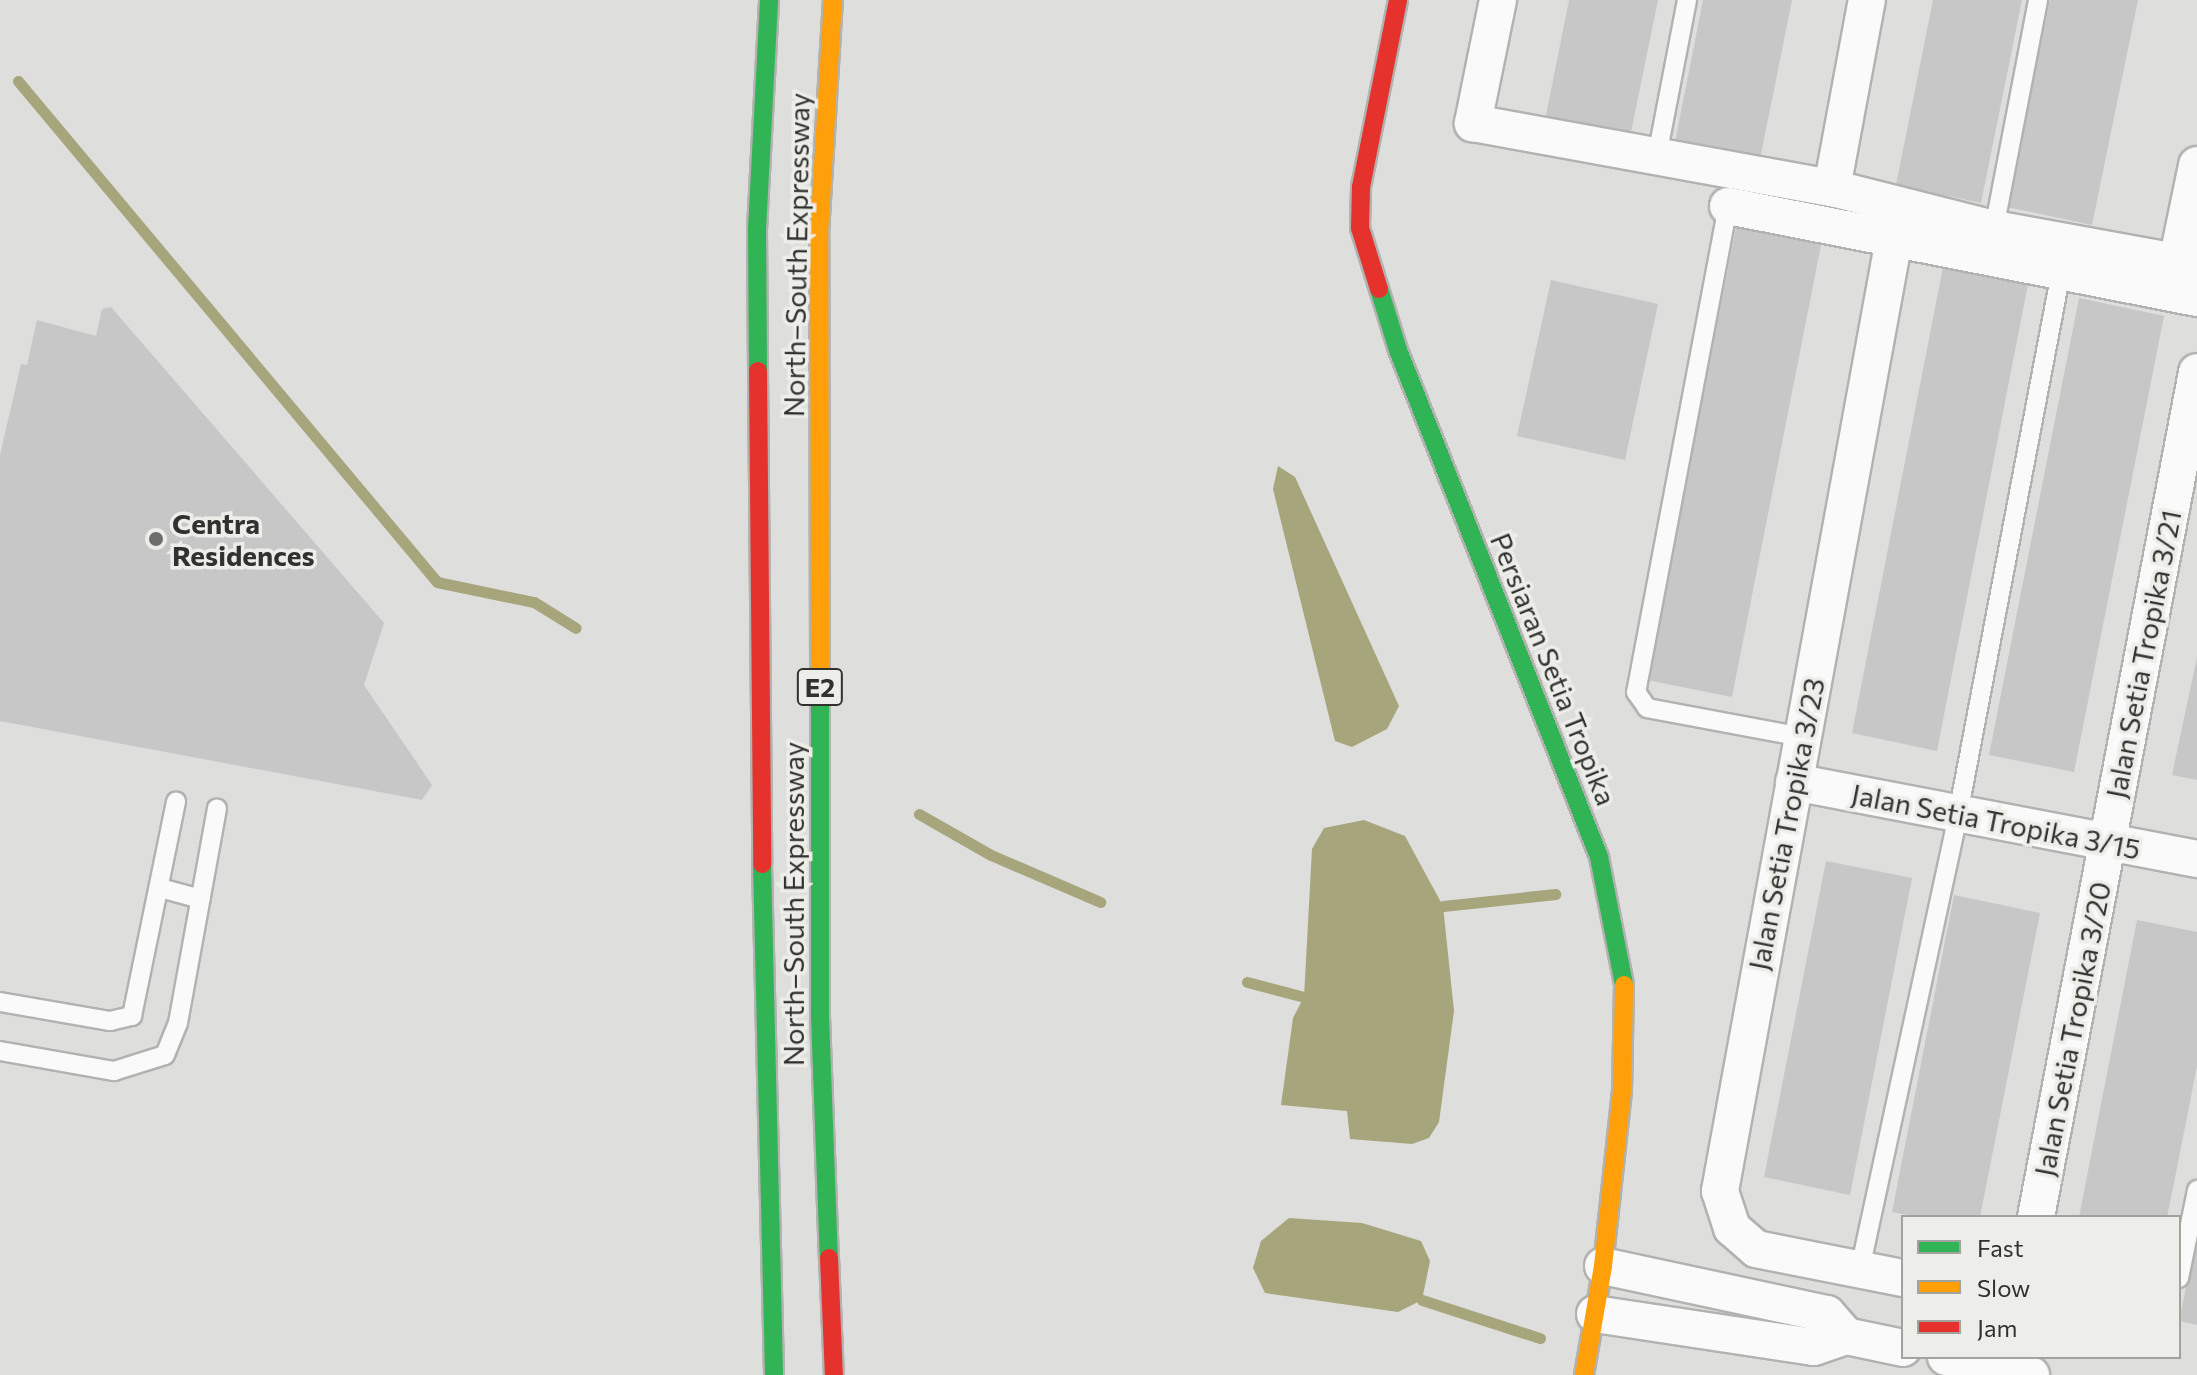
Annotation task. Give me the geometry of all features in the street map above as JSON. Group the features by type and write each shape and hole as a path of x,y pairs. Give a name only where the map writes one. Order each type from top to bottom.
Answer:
{"main road":[{"name":"North–South Expressway","path":"769,0 757,246 760,791 774,1375"},
{"name":"North–South Expressway","path":"833,0 819,234 820,1016 834,1375"},
{"name":"Persiaran Setia Tropika","path":"1398,0 1361,187 1360,228 1398,350 1599,857 1624,979 1622,1091 1603,1266 1584,1375"}],"street":[{"path":"1498,0 1473,123 1832,188 1994,229 2187,264 2197,165"},
{"path":"1832,188 1867,0"},
{"path":"1728,206 2197,298"},
{"name":"Jalan Setia Tropika 3/23","path":"1894,239 1720,1191 1732,1228 1756,1249 1901,1278"},
{"name":"Jalan Setia Tropika 3/21","path":"2107,842 2197,372"},
{"name":"Jalan Setia Tropika 3/15","path":"1794,782 2197,859"},
{"name":"Jalan Setia Tropika 3/20","path":"2036,1215 2107,842"},
{"path":"1603,1266 1827,1314 1846,1336"},
{"path":"1717,1332 1723,1292"},
{"path":"1595,1314 1814,1347 1846,1336 1901,1348"},
{"path":"1955,1359 2031,1375"}],"lane":[{"path":"1657,156 1687,0"},
{"path":"1994,229 2038,0"},
{"path":"1728,206 1636,692 1647,708 1802,737"},
{"path":"1860,1269 1958,814 2061,272"},
{"path":"0,1002 110,1021 132,1016 176,801"},
{"path":"0,1051 114,1071 165,1055 178,1023 217,809"},
{"path":"160,888 201,899"},
{"path":"2181,1268 2197,1190"}],"shaded area":[{"path":"1278,466 1295,477 1399,706 1387,729 1352,747 1335,741 1273,489"},
{"path":"1364,820 1405,836 1443,906 1454,1011 1439,1122 1429,1138 1412,1144 1350,1139 1347,1111 1281,1105 1293,1018 1304,997 1312,849 1324,828"},
{"path":"1289,1218 1362,1223 1421,1241 1430,1261 1422,1300 1398,1312 1265,1293 1253,1268 1261,1241"}],"building":[{"path":"1569,0 1658,0 1630,137 1545,120"},
{"path":"1703,0 1792,0 1759,164 1674,147"},
{"path":"1933,0 2022,0 1981,203 1896,185"},
{"path":"2050,0 2138,0 2092,225 2007,207"},
{"path":"1737,223 1822,240 1732,697 1647,680"},
{"path":"1944,262 2029,279 1937,751 1852,733"},
{"path":"1551,280 1658,304 1625,460 1517,436"},
{"path":"2079,298 2164,316 2074,772 1989,755"},
{"name":"Centra Residences","path":"111,307 384,623 364,685 432,785 422,800 0,721 0,455 21,364 27,365 37,320 96,336 102,309"},
{"path":"2197,657 2197,780 2172,775"},
{"path":"1826,861 1912,878 1850,1195 1764,1177"},
{"path":"1954,895 2040,913 1980,1215 1908,1215 1892,1212"},
{"path":"2137,920 2197,932 2197,1066 2167,1215 2079,1215"},
{"path":"2197,1236 2197,1325 2181,1321"}],"waterway":[{"path":"18,81 437,582 534,602 576,628"},
{"path":"919,814 991,855 1100,902"},
{"path":"1443,906 1555,894"},
{"path":"1247,982 1304,997"},
{"path":"1422,1300 1540,1338"}],"traffic: fast":[{"path":"758,371 757,230 769,0"},
{"path":"1379,289 1398,350 1599,857 1624,985"},
{"path":"820,666 820,1016 829,1258"},
{"path":"762,864 774,1375"}],"traffic: slow":[{"path":"820,666 819,234 833,0"},
{"path":"1584,1375 1603,1266 1622,1091 1624,985"}],"traffic: jam":[{"path":"1379,289 1360,228 1361,187 1398,0"},
{"path":"758,371 762,864"},
{"path":"829,1258 834,1375"}],"place":[{"name":"Centra Residences","path":"156,539"}]}
